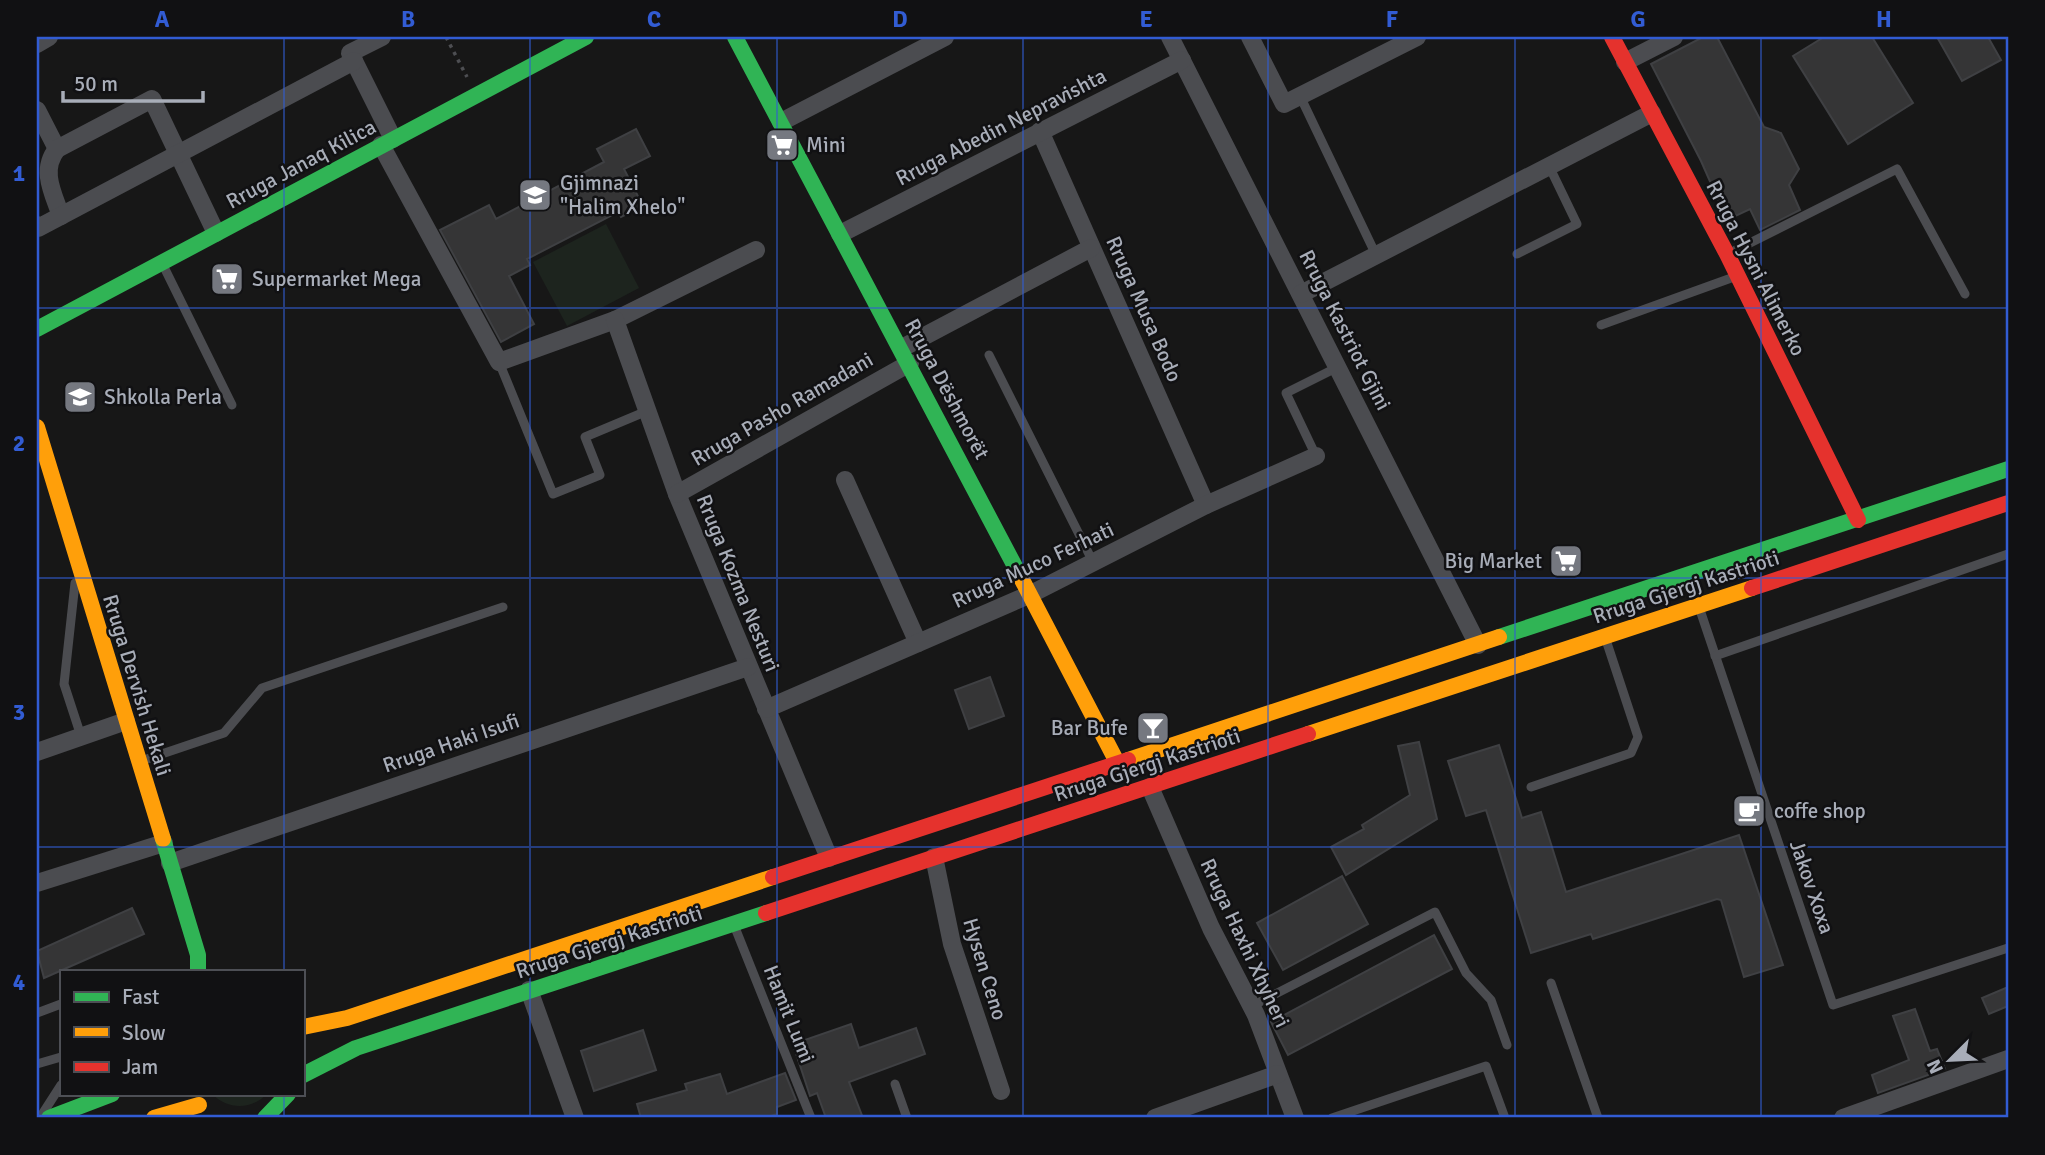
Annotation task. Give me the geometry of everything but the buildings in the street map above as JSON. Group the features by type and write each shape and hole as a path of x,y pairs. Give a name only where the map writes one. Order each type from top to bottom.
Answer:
{"main road":[{"name":"Rruga Janaq Kilica","path":"37,329 586,37"},
{"name":"Rruga Dëshmorët","path":"735,37 906,356 1118,764"},
{"name":"Rruga Hysni Alimerko","path":"1612,37 1727,254 1858,520"},
{"name":"Rruga Dervish Hekali","path":"37,426 198,963"},
{"name":"Rruga Gjergj Kastrioti","path":"304,1027 347,1018 2008,469"},
{"name":"Rruga Gjergj Kastrioti","path":"304,1074 331,1058 356,1048 2008,503"},
{"path":"49,1118 107,1096"},
{"path":"266,1118 286,1096"},
{"path":"154,1118 195,1099 212,1117"}],"street":[{"path":"37,44 49,37"},
{"path":"382,37 350,53 387,142 499,362 615,320 756,250"},
{"path":"781,122 945,37"},
{"path":"1250,37 1284,104 1417,37"},
{"path":"1625,62 1675,37"},
{"name":"Rruga Abedin Nepravishta","path":"841,234 1040,131 1178,44"},
{"name":"Rruga Kastriot Gjini","path":"1178,44 1478,645"},
{"path":"37,225 38,228 354,61"},
{"path":"61,216 47,168 57,149 152,99 216,233"},
{"path":"37,110 57,149"},
{"path":"1301,294 1651,113"},
{"name":"Rruga Musa Bodo","path":"1040,131 1206,505"},
{"name":"Rruga Pasho Ramadani","path":"677,494 1091,248"},
{"name":"Rruga Kozma Nesturi","path":"615,320 677,494 829,858"},
{"name":"Rruga Muco Ferhati","path":"766,709 1031,594 1206,505 1316,456"},
{"path":"845,480 918,643"},
{"name":"Rruga Haki Isufi","path":"170,863 748,667"},
{"path":"37,752 126,720"},
{"name":"Rruga Haxhi Xhyheri","path":"1150,787 1211,928 1252,1006 1295,1118"},
{"path":"37,883 164,843"},
{"name":"Hysen Ceno","path":"934,857 955,955 1000,1091"},
{"path":"529,990 575,1118"},
{"path":"1843,1118 2008,1059"},
{"path":"1154,1118 1278,1074"}],"lane":[{"path":"1300,96 1376,255"},
{"path":"1517,254 1577,224 1549,166"},
{"path":"1727,254 1897,169 1965,294"},
{"path":"161,263 232,405"},
{"path":"1601,325 1738,276"},
{"path":"989,355 1093,562"},
{"path":"499,362 553,494 600,475 585,437 647,411"},
{"path":"1316,456 1286,393 1338,368"},
{"path":"1715,656 2008,554"},
{"path":"78,561 64,684 81,736"},
{"name":"Jakov Xoxa","path":"1699,606 1833,1005 2008,948"},
{"path":"139,762 224,733 262,688 503,607"},
{"path":"1531,787 1631,753 1638,737 1604,636"},
{"path":"1252,1006 1435,912 1466,973 1491,1000 1507,1045"},
{"name":"Hamit Lumi","path":"734,924 811,1118"},
{"path":"1551,982 1598,1118"},
{"path":"37,1013 60,1004"},
{"path":"37,1064 60,1057"},
{"path":"1332,1118 1358,1114 1486,1066 1505,1118"},
{"path":"895,1084 907,1118"},
{"path":"39,1118 60,1086"}],"path":[{"path":"446,37 477,95"}],"shaded area":[{"path":"606,224 639,288 567,326 533,262"},
{"path":"214,1096 265,1096 254,1103 239,1106"}],"traffic: fast":[{"path":"37,329 586,37"},
{"path":"735,37 1019,574"},
{"path":"1499,637 2008,469"},
{"path":"163,839 198,955 198,970"},
{"path":"304,1074 356,1048 766,913"},
{"path":"49,1118 107,1096"},
{"path":"265,1118 286,1096"}],"traffic: slow":[{"path":"37,427 163,839"},
{"path":"1019,574 1118,764"},
{"path":"1308,734 1752,588"},
{"path":"1128,760 1499,637"},
{"path":"304,1027 347,1018 773,877"},
{"path":"154,1118 199,1105"}],"traffic: jam":[{"path":"1612,37 1727,254 1858,520"},
{"path":"1752,588 2008,503"},
{"path":"766,913 1308,734"},
{"path":"773,877 1128,760"}],"place":[{"name":"Mini","path":"782,145"},
{"name":"Gjimnazi \"Halim Xhelo\"","path":"535,195"},
{"name":"Supermarket Mega","path":"227,279"},
{"name":"Shkolla Perla","path":"80,397"},
{"name":"Big Market","path":"1566,561"},
{"name":"Bar Bufe","path":"1153,728"},
{"name":"coffe shop","path":"1749,811"}]}
